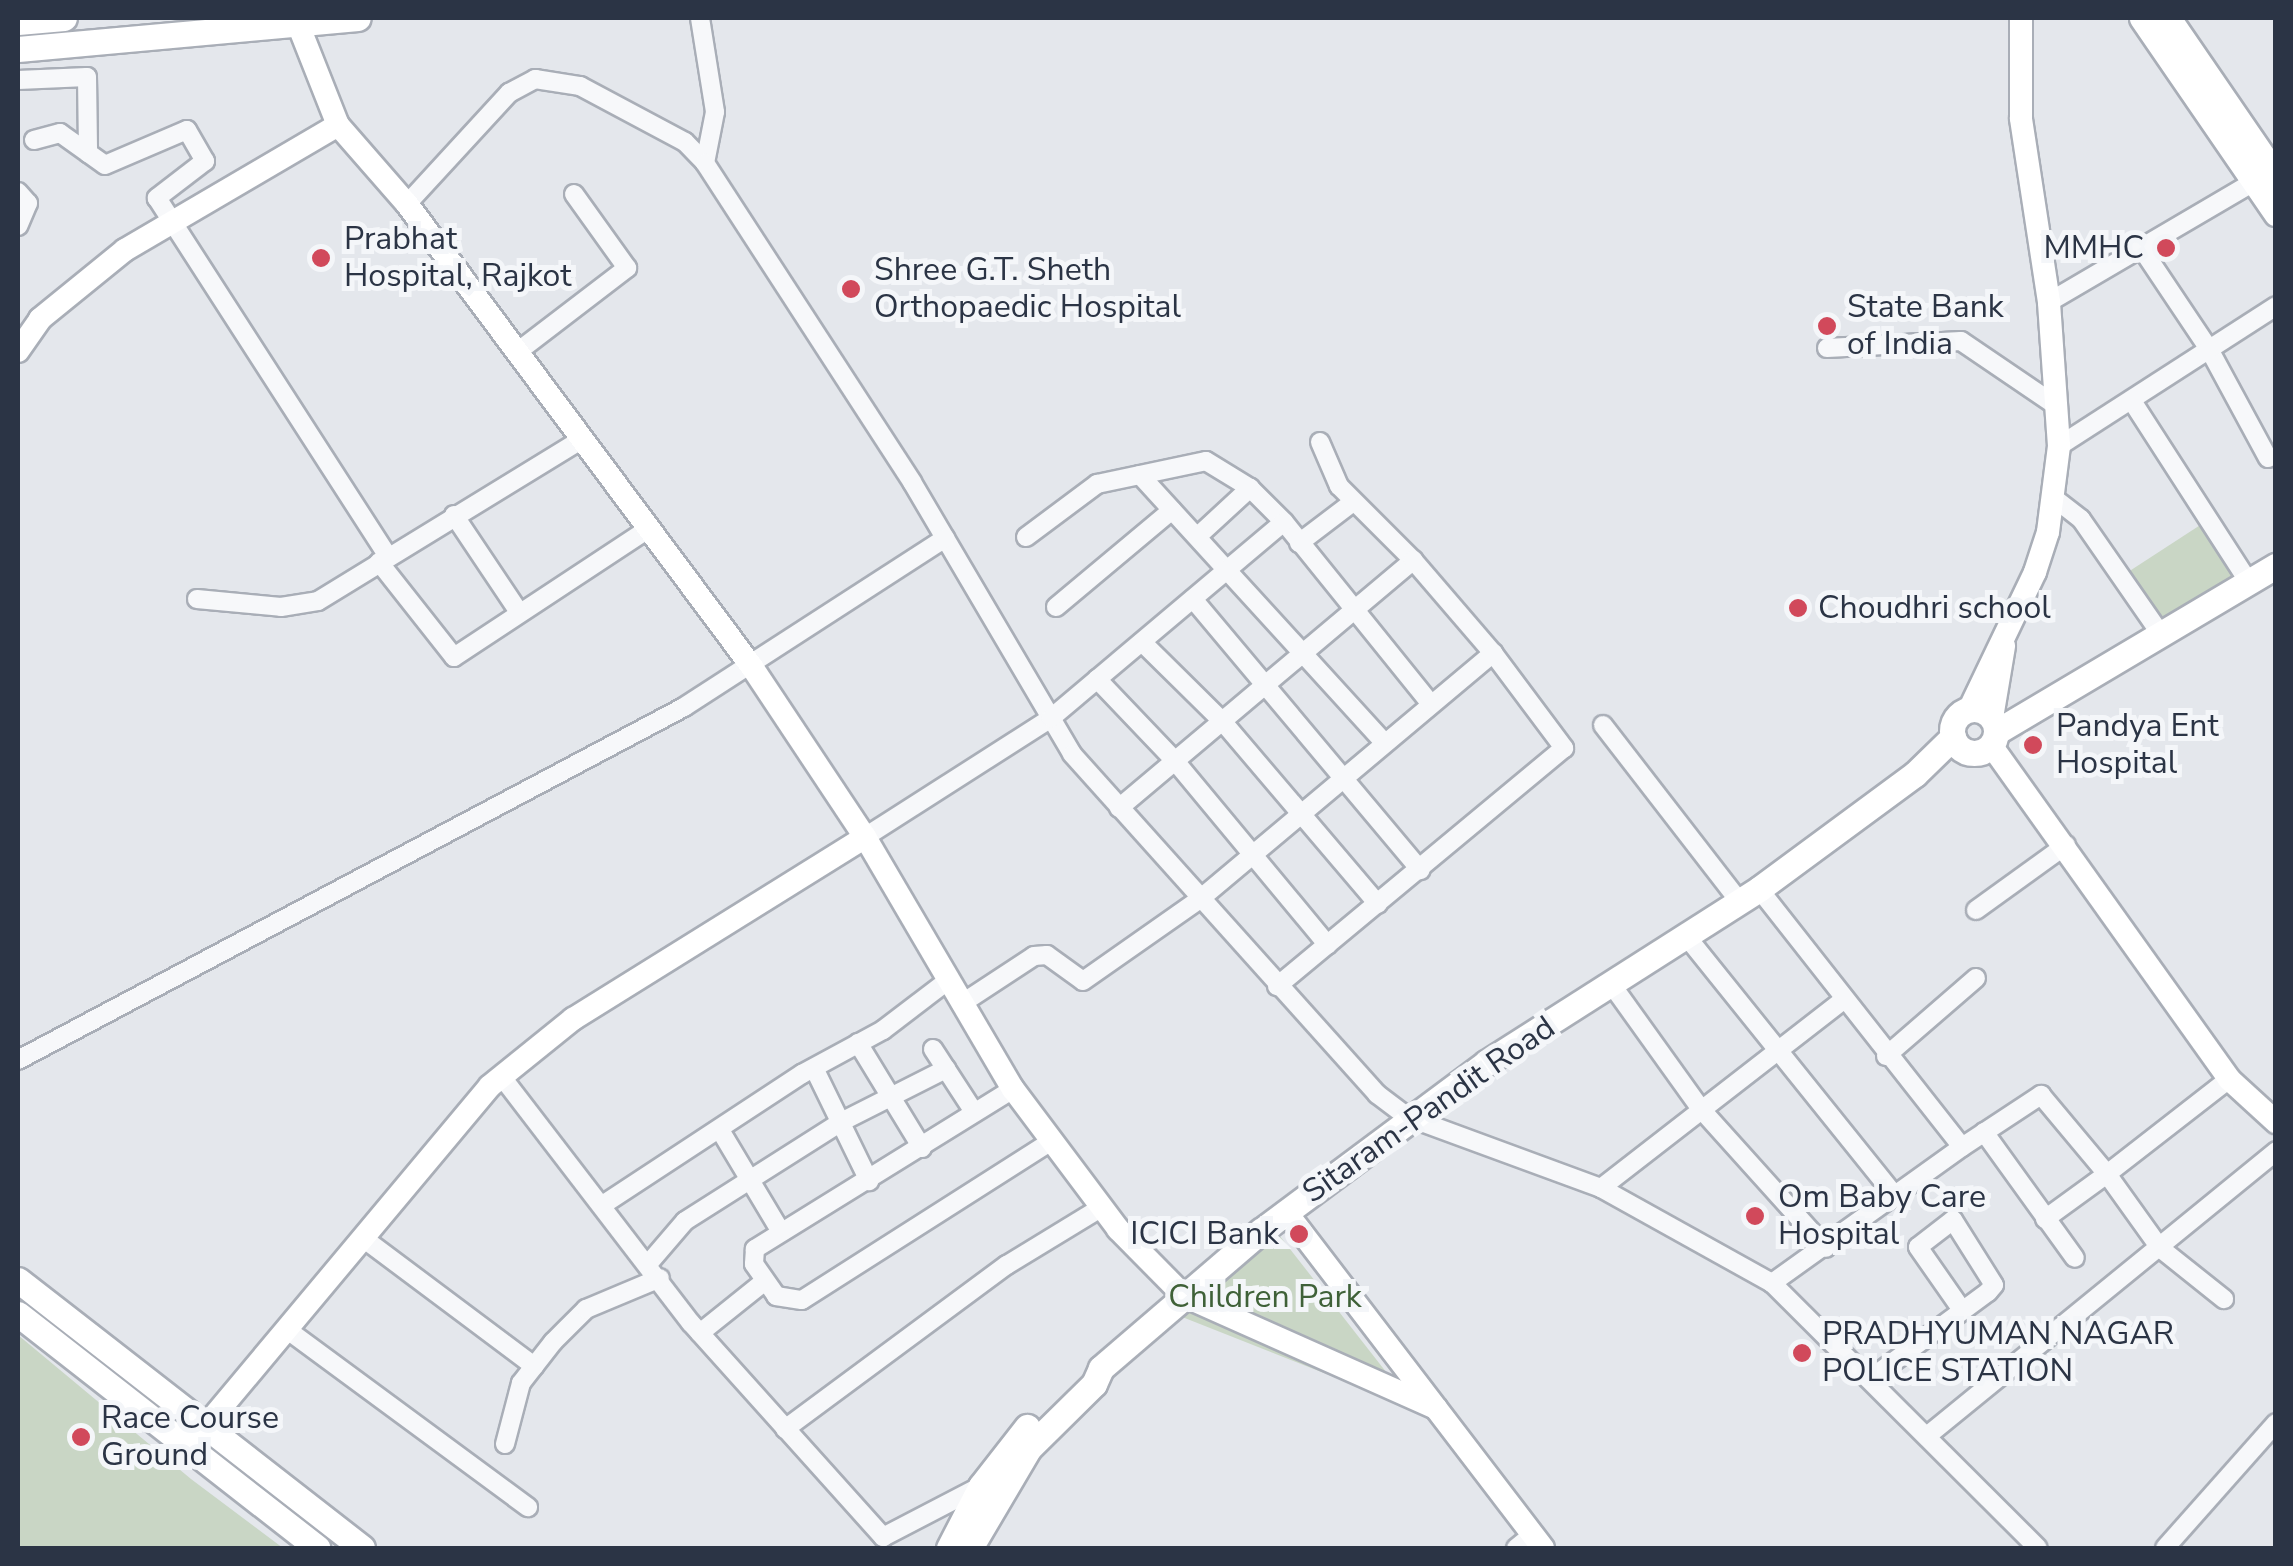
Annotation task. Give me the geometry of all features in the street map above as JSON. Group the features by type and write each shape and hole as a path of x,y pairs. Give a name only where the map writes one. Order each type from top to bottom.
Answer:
{"main road":[{"path":"21,20 64,18"},
{"path":"26,48 296,19 358,18"},
{"path":"2142,18 2276,213"},
{"path":"2168,18 2276,176"},
{"name":"Sitaram-Pandit Road","path":"970,1548 1028,1448 1094,1384 1102,1368 1286,1212 1408,1116 1750,896 1914,774 1978,732 2162,636 2276,566"},
{"path":"18,1280 362,1548"},
{"path":"18,1314 317,1548"},
{"path":"949,1548 981,1486 1039,1415 1084,1374 1102,1368"}],"street":[{"path":"700,18 715,112 706,163"},
{"path":"2021,18 2021,118 2049,302 2059,446 2054,498 2035,572 2005,642 1978,732 2066,846 2230,1078 2276,1122"},
{"path":"2126,18 2276,230"},
{"path":"2183,18 2276,156"},
{"path":"296,19 338,124 407,204 752,667 865,837 1013,1089 1102,1207 1184,1296 1436,1408"},
{"path":"21,20 26,48"},
{"path":"18,80 87,77 88,153"},
{"path":"407,204 509,93 534,79 580,86 664,128 706,163 945,538 1072,754 1377,1094 1408,1116 1601,1188 1772,1283 2038,1548"},
{"path":"18,350 40,319 80,284 169,221 338,124"},
{"path":"34,140 60,133 105,165 186,130 205,161 158,198 169,221 383,560 454,657 648,529"},
{"path":"2049,302 2245,188"},
{"path":"18,192 28,203 18,226"},
{"path":"516,353 627,268 574,194"},
{"path":"2142,250 2209,349 2268,458"},
{"path":"2059,446 2276,306"},
{"path":"1827,348 1961,341 2058,407"},
{"path":"2132,401 2250,584"},
{"path":"197,600 302,606 582,439"},
{"path":"1277,986 1564,748 1493,653 1413,560 1353,502 1320,442"},
{"path":"1026,537 1097,484 1206,460 1250,488 1284,522 1352,613 1431,704"},
{"path":"1140,475 1306,652 1384,743"},
{"path":"1198,536 1250,488"},
{"path":"2054,498 2081,519 2162,636"},
{"path":"1300,543 1353,502"},
{"path":"1056,607 1172,510"},
{"path":"454,515 519,612"},
{"path":"189,1447 502,1076 573,1019 1051,718 1284,522"},
{"path":"18,1060 752,667 945,538"},
{"path":"1120,808 1413,560"},
{"path":"1193,599 1262,688 1344,777 1420,870"},
{"path":"1142,642 1222,722 1378,904"},
{"path":"961,1004 1034,956 1047,955 1083,982 1200,899 1493,653"},
{"path":"1097,679 1175,761 1328,945"},
{"path":"1603,725 1844,1000 1962,1147"},
{"path":"1976,910 2066,846"},
{"path":"1687,937 1775,1052 1896,1197"},
{"path":"1886,1056 1976,978"},
{"path":"604,1204 814,1068 858,1044 946,980"},
{"path":"1612,985 1700,1108 1826,1248"},
{"path":"1601,1188 1844,1000"},
{"path":"858,1044 922,1148"},
{"path":"933,1049 974,1112"},
{"path":"814,1068 869,1181"},
{"path":"505,1444 521,1383 534,1366 586,1309 654,1270 685,1221 842,1122 892,1100 946,1069"},
{"path":"502,1076 700,1333 887,1543 981,1486"},
{"path":"2045,1219 2230,1078"},
{"path":"1013,1089 754,1250 754,1264 765,1281 776,1296 802,1300 1050,1142"},
{"path":"1772,1283 2041,1095 2108,1174 2160,1248 2224,1299"},
{"path":"720,1130 781,1232"},
{"path":"1984,1132 2076,1258"},
{"path":"1928,1436 2276,1151"},
{"path":"785,1429 1006,1265 1102,1207"},
{"path":"1286,1212 1436,1408 1530,1544"},
{"path":"1870,1380 1988,1292 1994,1277 1952,1220 1918,1247 1962,1310"},
{"path":"363,1238 534,1366"},
{"path":"700,1333 765,1281"},
{"path":"290,1331 528,1507"},
{"path":"2165,1548 2276,1423"}],"green space":[{"path":"2208,520 2250,585 2167,638 2125,574"},
{"name":"Children Park","path":"1272,1226 1415,1409 1167,1311"},
{"name":"Race Course Ground","path":"18,1335 191,1479 283,1548 18,1548"}],"place":[{"name":"MMHC","path":"2166,248"},
{"name":"Prabhat Hospital, Rajkot","path":"321,258"},
{"name":"Shree G.T. Sheth Orthopaedic Hospital","path":"851,289"},
{"name":"State Bank of India","path":"1827,326"},
{"name":"Choudhri school","path":"1798,608"},
{"name":"Pandya Ent Hospital","path":"2033,745"},
{"name":"Om Baby Care Hospital","path":"1755,1216"},
{"name":"ICICI Bank","path":"1299,1234"},
{"name":"PRADHYUMAN NAGAR POLICE STATION","path":"1802,1353"},
{"name":"Race Course Ground","path":"81,1437"}]}
